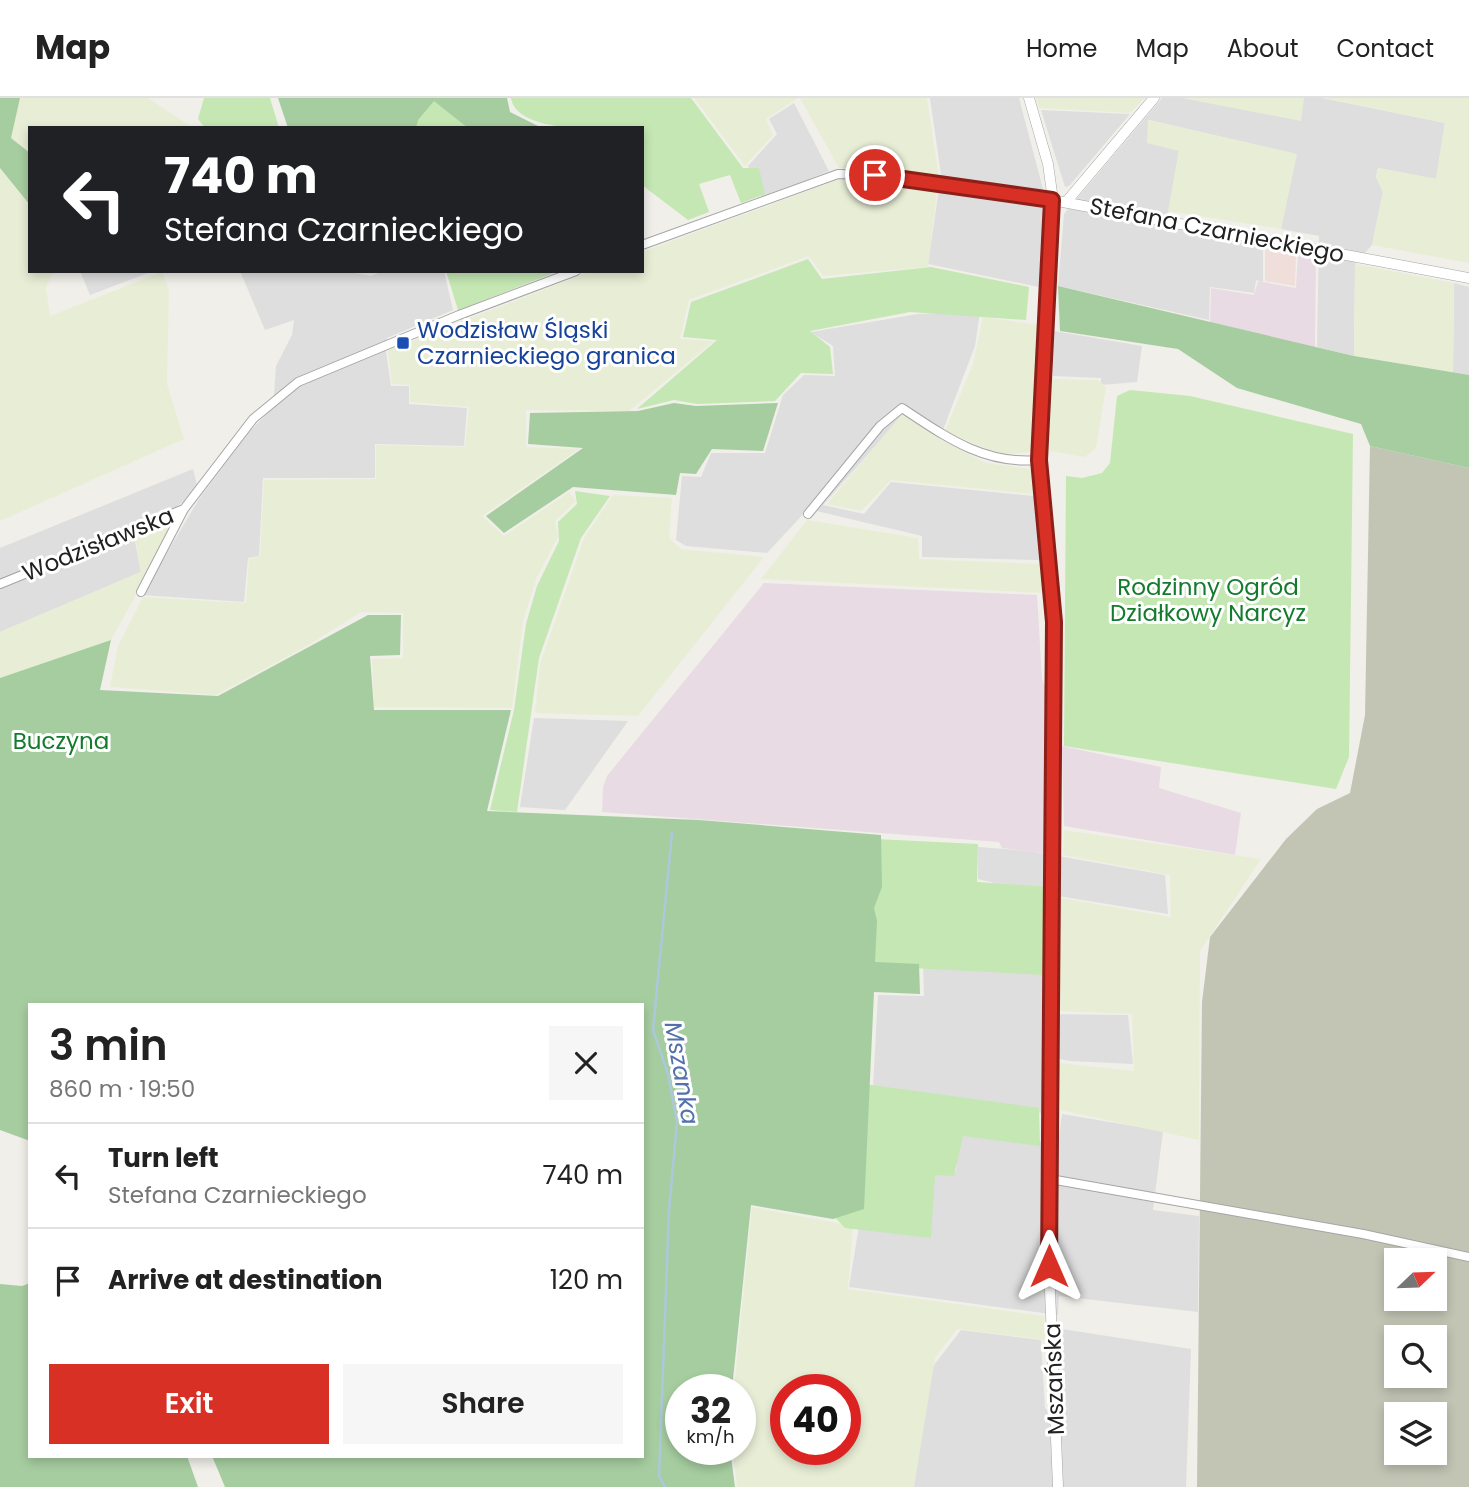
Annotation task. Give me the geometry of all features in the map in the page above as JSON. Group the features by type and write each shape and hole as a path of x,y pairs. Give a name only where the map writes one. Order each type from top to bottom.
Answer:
{"street":[{"name":"Mszańska","path":"1029,98 1048,164 1052,200 1039,460 1054,622 1049,1266 1058,1487"},
{"path":"1067,201 1154,98"},
{"name":"Stefana Czarnieckiego","path":"644,244 838,174 875,175 1067,201 1469,278"},
{"name":"Wodzisławska","path":"0,584 184,509 237,438 270,402 313,375 499,299 570,273"},
{"path":"808,514 880,426 902,408 958,445 991,458 1039,460"},
{"path":"141,592 184,509"},
{"path":"1050,1179 1350,1231 1469,1257"}],"shaded area":[{"path":"20,98 148,98 190,126 28,126 28,151 11,138"},
{"path":"694,98 798,98 766,119 773,135 745,166"},
{"path":"800,98 927,98 939,178 882,168 839,168"},
{"path":"930,98 1019,98 1043,189 1039,287 928,264 941,175"},
{"path":"1036,98 1145,98 1130,113 1039,108"},
{"path":"1162,98 1322,98 1445,123 1436,179 1378,168 1376,177 1383,192 1372,245 1355,264 1354,356 1317,347 1319,236 1281,229 1296,154 1149,120 1179,151 1166,226 1263,247 1263,282 1256,280 1254,293 1210,287 1209,320 1058,286 1064,214"},
{"path":"1182,98 1304,98 1301,121"},
{"path":"1325,98 1469,98 1469,263 1372,245 1383,192 1376,177 1378,168 1436,179 1445,123"},
{"path":"794,103 829,171 762,198 748,166 777,134 769,119"},
{"path":"1041,110 1130,114 1069,186 1065,187"},
{"path":"1148,120 1297,154 1281,229 1168,211 1179,151 1147,143"},
{"path":"0,168 28,203 28,273 53,273 46,287 50,316 162,273 169,290 167,384 184,439 0,521"},
{"path":"843,178 937,191 928,267 823,276 809,256 689,300 680,339 714,341 629,411 526,410 526,447 579,449 482,516 504,536 569,492 576,501 555,521 558,537 537,577 523,621 512,708 374,707 372,659 403,658 403,613 361,612 312,643 216,695 110,687 118,646 143,597 246,603 249,559 260,556 264,480 376,479 376,445 465,447 469,407 410,402 410,385 392,384 388,350 587,273 644,273 644,251"},
{"path":"1265,247 1296,253 1295,286 1265,281"},
{"path":"1298,253 1316,256 1315,348 1210,325 1211,288 1254,295 1258,281 1296,288"},
{"path":"1355,264 1454,283 1453,373 1354,356"},
{"path":"81,273 148,273 90,295"},
{"path":"241,273 354,273 371,276 379,273 444,273 453,310 387,338 386,352 391,386 409,386 409,404 467,408 464,446 375,444 375,478 263,478 259,556 248,558 244,602 142,595 199,499 248,433 273,408 276,366 292,335 294,320 265,330"},
{"path":"1454,283 1469,287 1469,375 1453,373"},
{"path":"980,312 975,346 938,443 901,417 823,505 864,514 891,482 1034,496 1040,560 922,557 922,536 808,509 767,553 686,546 676,540 682,476 701,477 711,453 765,453 783,395 804,375 835,376 833,346 811,332 918,314"},
{"path":"983,317 1038,325 1031,452 1001,455 945,431 973,364"},
{"path":"1054,331 1142,346 1137,382 1101,385 1101,378 1053,376"},
{"path":"1052,379 1098,380 1106,387 1096,448 1085,457 1049,451"},
{"path":"902,414 943,441 986,463 1032,469 1033,494 891,480 861,511 827,504"},
{"path":"1370,446 1469,468 1469,1487 1197,1487 1202,1002 1210,937 1286,839 1317,809 1350,793 1365,715"},
{"path":"193,469 197,485 183,502 169,512 132,526 141,572 0,632 0,548"},
{"path":"613,495 672,498 669,538 681,549 764,557 638,716 535,713 540,664 584,538"},
{"path":"807,520 918,538 919,559 1041,564 1043,593 761,579"},
{"path":"166,525 170,534 111,640 0,678 0,632 141,572 135,537"},
{"path":"764,583 1037,595 1042,679 1047,691 1045,853 1002,848 999,842 602,812 603,787 607,776"},
{"path":"534,718 628,721 565,810 520,807"},
{"path":"1062,746 1161,767 1159,788 1241,813 1235,855 1064,826"},
{"path":"1064,830 1261,859 1200,951 1199,1140 1060,1110 1059,1063 1134,1071 1132,1014 1060,1011 1061,898 1171,917 1170,875 1063,855"},
{"path":"978,847 1030,851 1165,875 1168,914 1028,891 978,879"},
{"path":"923,965 1045,971 1046,1014 1128,1015 1133,1064 1070,1061 1044,1056 1041,1113 873,1087 878,995 924,996"},
{"path":"1062,1114 1163,1131 1153,1210 1199,1216 1198,1312 1059,1296 1058,1315 849,1287 859,1226 933,1170 956,1171 960,1133 1058,1144"},
{"path":"752,1207 853,1226 848,1289 1044,1316 1046,1340 957,1329 935,1358 914,1487 737,1487 735,1465 756,1465 756,1374 735,1374"},
{"path":"1062,1329 1191,1349 1186,1487 896,1487 934,1365 961,1330 1041,1340 1045,1409 1063,1406"}],"green space":[{"path":"0,98 20,98 11,138 28,151 28,203 0,168"},
{"path":"204,98 270,98 278,126 203,126 198,119"},
{"path":"278,98 507,98 510,112 538,126 465,126 434,101 418,120 416,126 287,126"},
{"path":"432,98 469,126 411,126"},
{"path":"511,98 691,98 743,168 759,168 765,194 741,203 730,175 699,184 709,212 688,220 644,187 644,126 561,126 530,119 517,110"},
{"path":"808,259 822,279 931,267 1029,287 1026,320 910,312 810,331 830,347 833,374 801,373 775,401 697,404 674,400 637,409 717,340 683,337 691,302"},
{"path":"447,273 554,273 458,310"},
{"path":"1058,286 1354,356 1469,375 1469,468 1370,446 1361,424 1237,388 1178,349 1060,331"},
{"name":"Rodzinny Ogród Działkowy Narcyz","path":"1130,390 1190,396 1353,434 1349,757 1336,789 1064,746 1066,476 1082,478 1102,473 1110,463 1117,396"},
{"path":"674,403 696,406 778,403 763,451 712,449 696,474 680,473 676,495 573,487 504,533 486,516 583,448 528,444 530,413 638,411"},
{"path":"575,491 610,496 581,538 539,658 517,812 490,810 514,710 526,624 537,586 559,541 558,522 577,504"},
{"name":"Buczyna","path":"368,615 401,615 400,655 370,656 374,710 511,710 487,811 699,820 881,835 882,887 874,908 877,921 875,962 919,964 920,994 874,992 864,1209 833,1219 751,1205 734,1374 665,1374 665,1465 732,1465 735,1487 225,1487 213,1458 644,1458 644,1003 28,1003 28,1140 0,1130 0,678 111,640 100,690 218,696"},
{"path":"875,839 978,844 977,882 1049,887 1045,975 872,966"},
{"path":"864,1084 1039,1108 1040,1146 963,1136 954,1176 935,1175 931,1238 845,1228 832,1214"},
{"path":"0,1284 22,1286 28,1284 28,1458 188,1458 198,1487 0,1487"}],"waterway":[{"name":"Mszanka","path":"665,1487 659,1476 669,1211 677,1122 668,1074 653,1030 672,833"}],"place":[{"name":"Wodzisław Śląski Czarnieckiego granica","path":"403,343"}],"route":[{"path":"875,175 1041,201 1052,200 1039,460 1054,622 1049,1266"}]}
